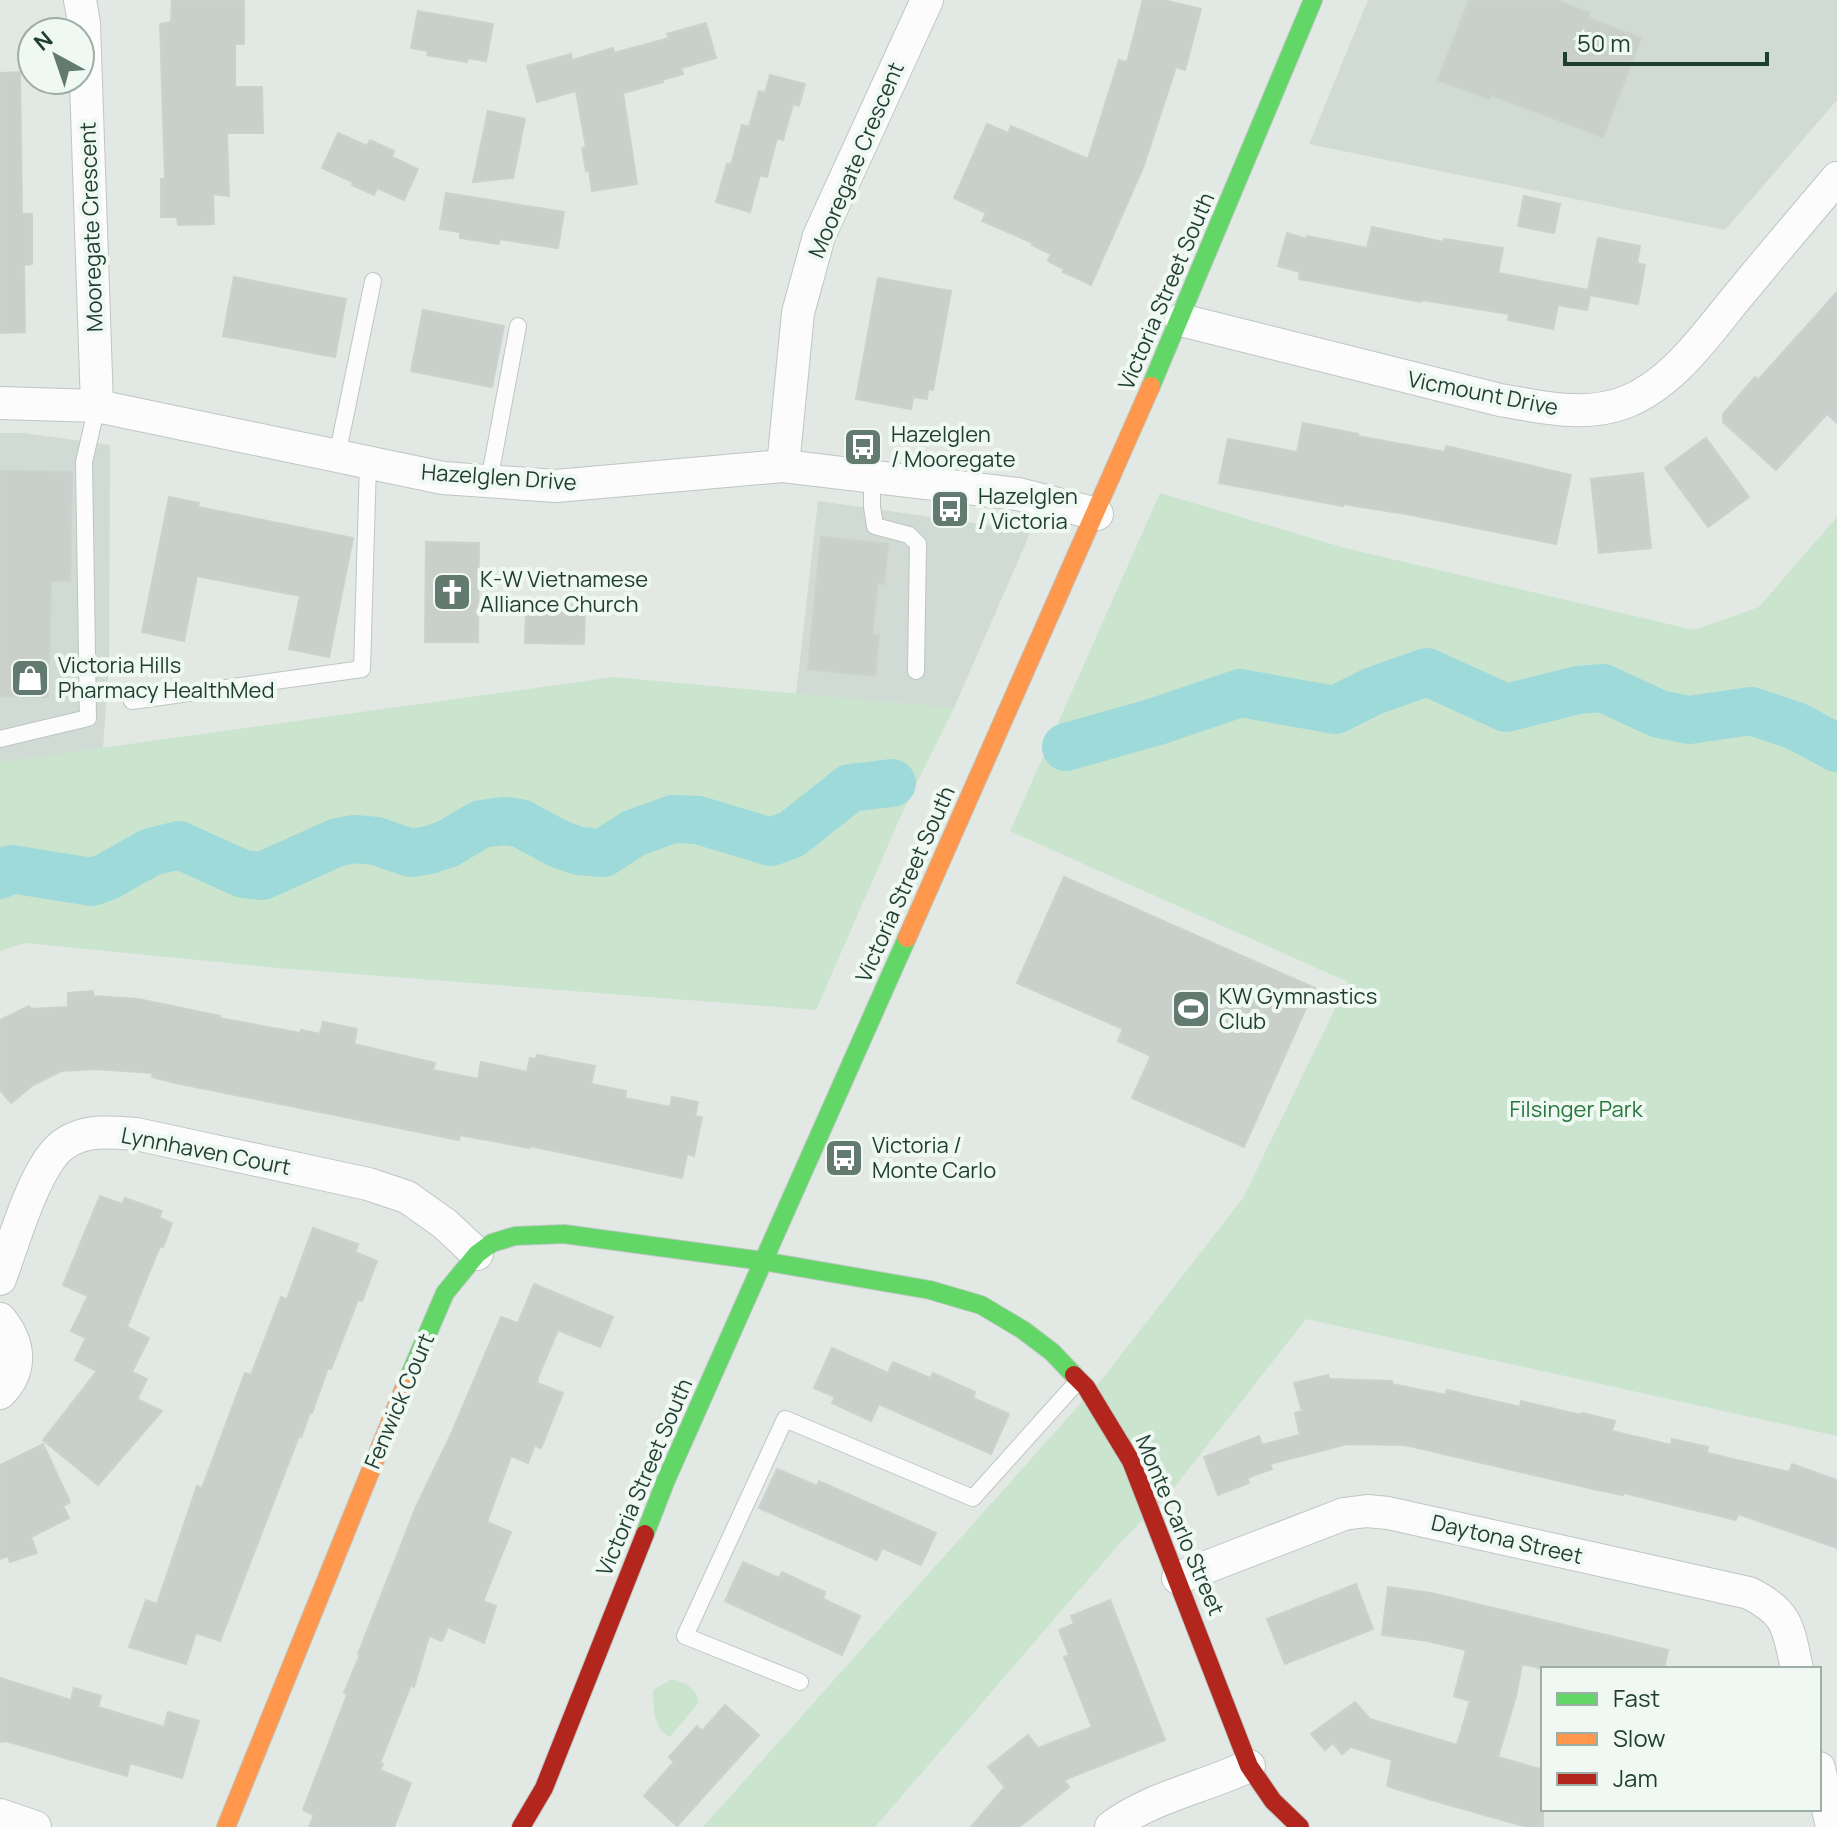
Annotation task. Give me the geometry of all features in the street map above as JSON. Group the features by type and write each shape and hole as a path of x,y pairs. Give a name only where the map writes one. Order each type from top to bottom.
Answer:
{"main road":[{"name":"Victoria Street South","path":"535,1827 544,1788 666,1480 1097,514 1313,0"},
{"name":"Fenwick Court","path":"226,1827 445,1293 477,1254 492,1243 515,1236 564,1234 763,1261"},
{"name":"Monte Carlo Street","path":"763,1261 930,1290 981,1305 1023,1330 1052,1352 1079,1379 1131,1461 1249,1766 1273,1801 1300,1827"},
{"name":"Victoria Street South","path":"521,1827 544,1788"}],"street":[{"name":"Mooregate Crescent","path":"80,0 84,23 97,406"},
{"name":"Mooregate Crescent","path":"783,466 798,313 819,236 927,0"},
{"name":"Vicmount Drive","path":"1181,320 1500,400 1552,409 1591,410 1625,402 1654,387 1686,358 1837,178"},
{"name":"Hazelglen Drive","path":"0,403 97,406 443,478 556,486 783,466 1018,494 1097,514"},
{"name":"Lynnhaven Court","path":"0,1279 39,1177 52,1154 65,1143 104,1131 136,1134 368,1184 407,1197 445,1224 477,1254"},
{"path":"0,1319 11,1332 18,1357 10,1383 0,1393"},
{"name":"Daytona Street","path":"1178,1578 1344,1514 1388,1513 1749,1593 1766,1601 1780,1613 1788,1630 1797,1667"},
{"path":"1111,1827 1130,1813 1249,1766"},
{"path":"1821,1777 1832,1827"},
{"path":"0,1815 35,1827"}],"lane":[{"path":"337,456 373,281"},
{"path":"489,481 518,326"},
{"path":"0,739 88,718 84,462 97,406"},
{"path":"132,701 362,669 368,463"},
{"path":"872,477 875,526 909,535 918,544 916,671"},
{"path":"800,1682 685,1636 785,1419 973,1498 1079,1379"}],"shaded area":[{"path":"1368,0 1837,0 1837,100 1725,230 1309,144"},
{"path":"0,433 24,433 110,445 109,664 103,749 0,762"},
{"path":"818,501 1031,531 954,708 796,694"}],"green space":[{"name":"Filsinger Park","path":"1160,493 1345,548 1694,630 1759,607 1837,517 1837,1436 1306,1319 1173,1489 1119,1544 875,1827 703,1827 1103,1378 1243,1198 1348,982 1010,831"},
{"path":"614,677 954,708 903,811 816,1010 278,968 25,943 0,951 0,762"},
{"path":"672,1679 689,1686 699,1702 670,1737 657,1723 653,1690"}],"building":[{"path":"172,0 244,0 244,44 235,44 235,87 262,87 263,133 227,133 229,196 213,194 214,224 178,225 177,217 161,217 161,179 165,179 160,24 171,22"},
{"path":"1143,0 1163,0 1201,9 1185,70 1176,67 1143,168 1091,285 1048,261 1051,254 982,221 986,213 954,198 987,124 1008,133 1011,126 1088,159 1119,60 1127,62"},
{"path":"1469,0 1556,0 1590,13 1588,18 1641,38 1603,137 1491,95 1489,99 1438,80"},
{"path":"418,11 493,24 486,61 468,58 467,62 427,55 428,51 411,48"},
{"path":"706,23 716,58 681,68 683,74 663,82 623,93 637,184 592,191 582,148 586,147 576,91 537,102 527,66 571,54 572,60 613,48 614,53 669,38 667,34"},
{"path":"16,72 16,96 20,96 22,214 32,214 32,264 24,265 25,332 0,333 0,73"},
{"path":"770,75 805,84 799,106 793,104 783,140 777,138 767,177 760,175 750,212 716,202 742,125 749,127 759,91 765,93"},
{"path":"488,111 525,119 513,178 473,182"},
{"path":"338,133 367,146 370,140 394,151 392,157 418,169 404,200 377,188 374,195 322,168"},
{"path":"446,193 564,212 558,248 499,239 499,244 460,238 460,232 440,229"},
{"path":"1524,196 1560,204 1554,233 1518,226"},
{"path":"1372,227 1444,242 1444,239 1503,248 1498,273 1588,290 1598,238 1640,246 1637,263 1645,265 1638,304 1590,295 1587,310 1558,305 1553,329 1508,320 1509,314 1421,302 1299,279 1300,272 1278,266 1287,233 1367,248"},
{"path":"234,277 346,299 335,357 223,336"},
{"path":"878,278 951,291 933,390 928,389 927,399 913,397 911,409 856,399"},
{"path":"1837,292 1837,423 1827,414 1776,470 1723,422 1723,414"},
{"path":"423,310 504,326 492,387 411,371"},
{"path":"1303,423 1445,452 1446,446 1571,475 1556,544 1412,515 1343,506 1219,483 1228,439 1297,452"},
{"path":"1706,438 1749,497 1708,527 1665,468"},
{"path":"0,471 72,472 70,581 51,581 48,697 0,696"},
{"path":"1643,473 1651,548 1599,553 1591,479"},
{"path":"169,497 199,503 198,507 353,538 329,657 289,649 300,596 197,576 184,641 142,632"},
{"path":"821,537 888,544 884,584 878,583 872,635 879,635 875,676 808,669"},
{"name":"K-W Vietnamese Alliance Church","path":"426,542 479,543 478,642 425,642"},
{"path":"526,604 585,605 584,644 525,643"},
{"name":"KW Gymnastics Club","path":"1064,877 1315,988 1244,1147 1132,1098 1151,1056 1118,1041 1123,1029 1017,983"},
{"path":"93,991 93,996 138,999 300,1033 301,1030 320,1034 323,1022 357,1029 354,1044 435,1063 433,1070 478,1079 481,1062 527,1072 530,1058 536,1059 537,1055 595,1066 591,1084 626,1091 625,1098 670,1107 672,1097 698,1102 695,1116 702,1117 694,1156 687,1154 682,1178 530,1146 460,1135 459,1140 176,1083 152,1077 153,1073 95,1069 61,1071 33,1085 11,1103 0,1090 0,1020 29,1006 31,1009 68,1007 68,993"},
{"path":"100,1196 122,1204 125,1198 162,1211 159,1218 172,1223 127,1327 149,1338 132,1372 147,1379 137,1399 162,1411 98,1485 43,1440 97,1371 75,1360 86,1338 71,1331 88,1296 63,1285"},
{"path":"313,1228 358,1244 355,1252 377,1261 362,1301 358,1300 312,1413 299,1436 220,1641 196,1633 186,1664 129,1647 146,1600 157,1604 197,1486 202,1488 245,1373 251,1375 281,1297 287,1299"},
{"path":"534,1284 613,1317 600,1347 558,1330 538,1377 537,1383 563,1393 541,1448 535,1445 528,1463 511,1456 487,1522 511,1532 483,1601 496,1606 484,1643 448,1627 442,1641 429,1636 414,1687 411,1685 380,1763 383,1764 380,1770 411,1783 394,1827 309,1827 314,1815 303,1810 347,1695 344,1693 358,1654 416,1507 501,1317 518,1323"},
{"path":"832,1348 888,1373 893,1362 930,1378 933,1373 975,1392 973,1398 1009,1414 991,1454 879,1404 871,1421 832,1403 835,1397 814,1388"},
{"path":"1328,1375 1329,1379 1392,1381 1392,1384 1446,1395 1447,1390 1520,1407 1521,1401 1615,1421 1612,1431 1671,1445 1672,1439 1708,1447 1707,1453 1789,1472 1792,1464 1837,1480 1837,1548 1738,1514 1736,1520 1405,1445 1347,1444 1270,1464 1272,1469 1247,1478 1249,1483 1218,1495 1204,1457 1259,1436 1262,1445 1300,1435 1295,1413 1302,1411 1294,1383"},
{"path":"43,1444 70,1502 63,1506 69,1518 31,1537 37,1553 10,1562 8,1556 0,1559 0,1465"},
{"path":"777,1469 817,1486 819,1481 936,1533 921,1565 882,1548 877,1560 759,1508"},
{"path":"743,1562 779,1578 782,1572 825,1592 823,1599 860,1616 842,1655 725,1601"},
{"path":"1356,1584 1373,1629 1285,1664 1267,1619"},
{"path":"1388,1587 1431,1593 1668,1650 1664,1667 1541,1668 1522,1664 1498,1757 1541,1769 1543,1827 1527,1827 1387,1786 1392,1760 1351,1747 1342,1754 1333,1743 1325,1750 1311,1734 1355,1702 1370,1719 1457,1745 1470,1701 1454,1696 1466,1650 1382,1635"},
{"path":"1110,1600 1165,1740 1064,1780 1069,1787 1019,1827 971,1827 1005,1787 988,1767 1028,1735 1038,1748 1092,1727 1064,1657 1069,1655 1059,1630 1074,1624 1071,1616"},
{"path":"0,1678 71,1700 74,1688 101,1696 98,1707 164,1727 168,1712 199,1721 182,1778 130,1763 127,1776 6,1741 0,1742"},
{"path":"725,1705 759,1735 677,1826 644,1796 674,1762 669,1757 697,1726 702,1731"}],"waterway":[{"path":"1066,747 1158,721 1240,693 1335,710 1373,691 1427,672 1506,708 1578,690 1603,688 1659,714 1689,720 1751,711 1796,726 1837,748"},
{"path":"0,875 11,869 92,882 151,852 179,845 243,874 262,876 338,842 355,839 376,841 411,853 447,844 481,824 504,821 520,823 579,851 603,853 634,833 673,819 698,820 771,842 792,834 850,788 892,783"}],"traffic: fast":[{"path":"1151,386 1313,0"},
{"path":"645,1534 666,1480 907,938"},
{"path":"405,1386 445,1293 477,1254 492,1243 515,1236 564,1234 763,1261 930,1290 981,1305 1023,1330 1052,1352 1074,1375"}],"traffic: slow":[{"path":"907,938 1151,386"},
{"path":"226,1827 405,1386"}],"traffic: jam":[{"path":"1074,1375 1086,1387 1131,1461 1249,1766 1273,1801 1300,1827"},
{"path":"521,1827 544,1788 645,1534"}],"place":[{"name":"Hazelglen / Mooregate","path":"863,447"},
{"name":"Hazelglen / Victoria","path":"950,509"},
{"name":"K-W Vietnamese Alliance Church","path":"452,592"},
{"name":"Victoria Hills Pharmacy HealthMed","path":"30,678"},
{"name":"KW Gymnastics Club","path":"1191,1009"},
{"name":"Victoria / Monte Carlo","path":"844,1158"}]}
